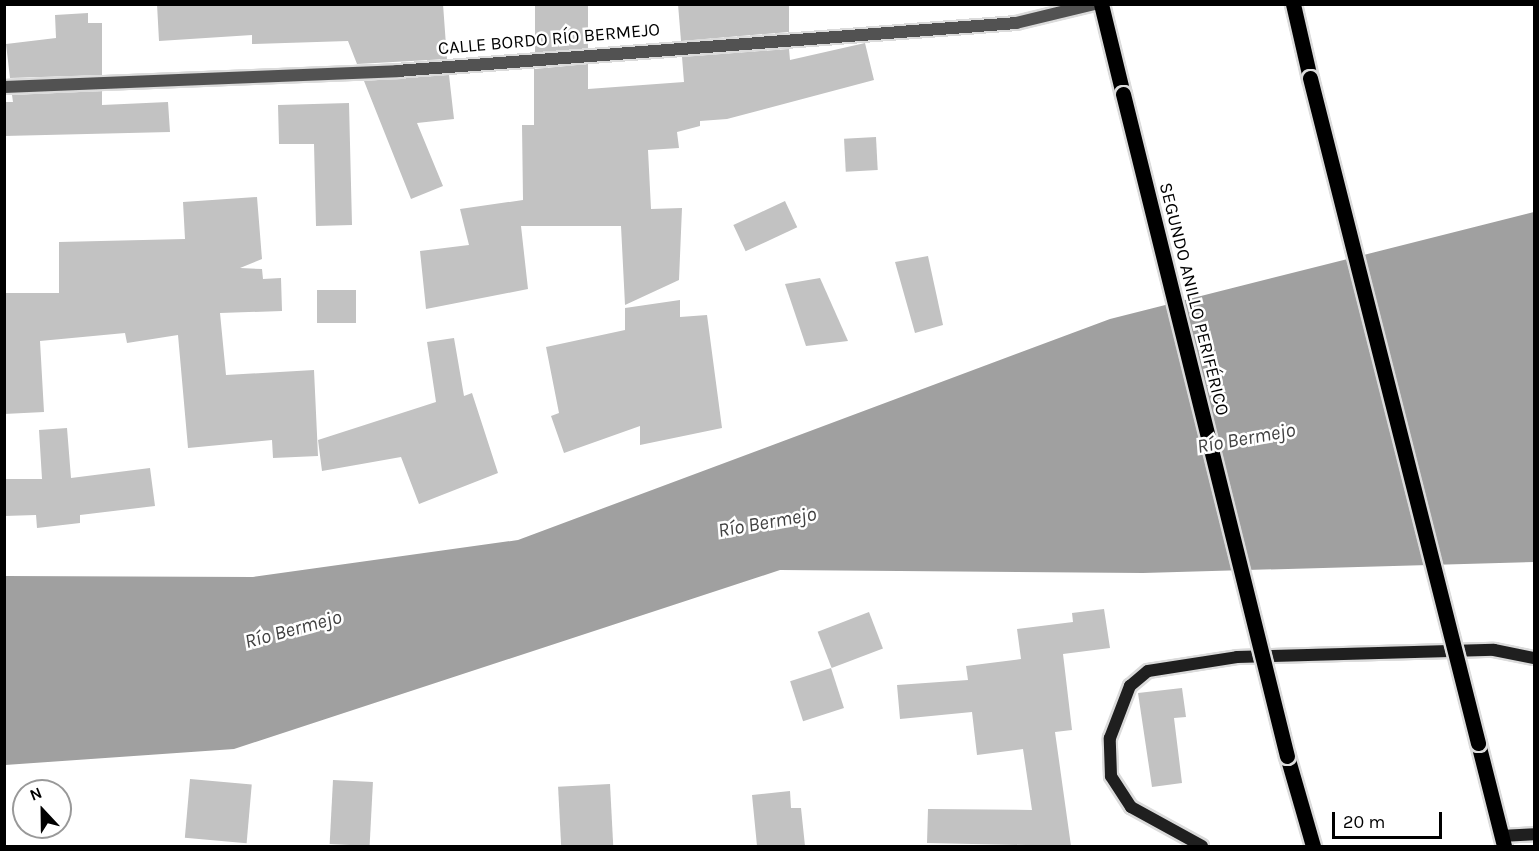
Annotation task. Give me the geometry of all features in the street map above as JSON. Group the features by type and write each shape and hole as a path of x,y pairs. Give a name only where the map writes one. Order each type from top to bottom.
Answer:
{"main road":[{"name":"SEGUNDO ANILLO PERIFÉRICO","path":"1101,4 1287,756 1313,846"},
{"path":"1297,7 1310,78 1503,841"}],"street":[{"name":"CALLE BORDO RÍO BERMEJO","path":"4,87 397,71 1016,23 1094,4"},
{"path":"1202,846 1131,807 1111,776 1110,738 1130,686 1148,671 1237,657 1494,650 1534,658"},
{"path":"1503,841 1534,834"}],"water":[{"name":"Río Bermejo","path":"1534,212 1534,562 1143,573 780,570 234,749 5,765 5,576 253,577 518,540 1110,319"}],"building":[{"path":"157,4 443,4 447,59 357,64 348,41 252,44 252,35 159,41"},
{"path":"535,4 588,4 588,52 535,52"},
{"path":"678,4 789,4 789,32 681,41"},
{"path":"88,13 88,23 102,23 102,75 10,78 6,44 56,38 55,15"},
{"path":"865,43 874,80 727,119 700,121 700,126 677,132 679,148 648,150 651,209 682,208 679,280 625,305 621,226 521,226 528,289 426,309 420,251 469,245 460,209 523,200 522,125 534,125 534,69 588,64 588,89 684,82 682,57 789,49 790,60"},
{"path":"449,75 454,119 417,123 443,186 411,199 364,81"},
{"path":"102,91 102,105 168,102 170,132 4,136 4,102 13,102 12,95"},
{"path":"349,103 352,225 316,226 314,144 279,144 278,105"},
{"path":"876,137 878,170 846,172 844,139"},
{"path":"257,197 262,259 240,268 262,269 263,279 281,278 282,311 220,313 226,375 314,370 318,456 273,458 272,440 188,448 178,335 127,343 125,333 40,341 44,412 4,414 4,293 59,293 59,242 185,239 183,202"},
{"path":"785,201 797,227 746,251 733,225"},
{"path":"928,256 943,325 915,333 895,262"},
{"path":"820,278 848,341 806,346 785,284"},
{"path":"317,290 356,290 356,323 317,323"},
{"path":"680,300 680,317 707,315 722,428 640,445 640,426 564,453 551,416 559,413 546,347 625,330 625,308"},
{"path":"454,338 464,396 472,393 498,473 419,504 401,457 322,471 318,440 436,402 427,342"},
{"path":"67,428 71,478 150,468 155,506 80,515 80,523 37,528 36,515 4,516 4,479 42,479 39,430"},
{"path":"1104,609 1110,648 1063,654 1072,730 1055,732 1071,846 927,843 928,809 1032,810 1023,749 977,755 972,712 900,719 897,685 968,680 966,666 1021,659 1017,629 1073,622 1072,613"},
{"path":"869,612 883,648 832,668 818,632"},
{"path":"831,668 844,708 803,721 790,681"},
{"path":"1182,688 1186,717 1174,718 1182,783 1152,787 1138,693"},
{"path":"190,779 252,784 247,843 185,838"},
{"path":"333,780 373,782 370,846 330,844"},
{"path":"610,784 613,846 561,846 558,787"},
{"path":"790,791 791,808 801,808 805,846 757,846 752,795"}]}
